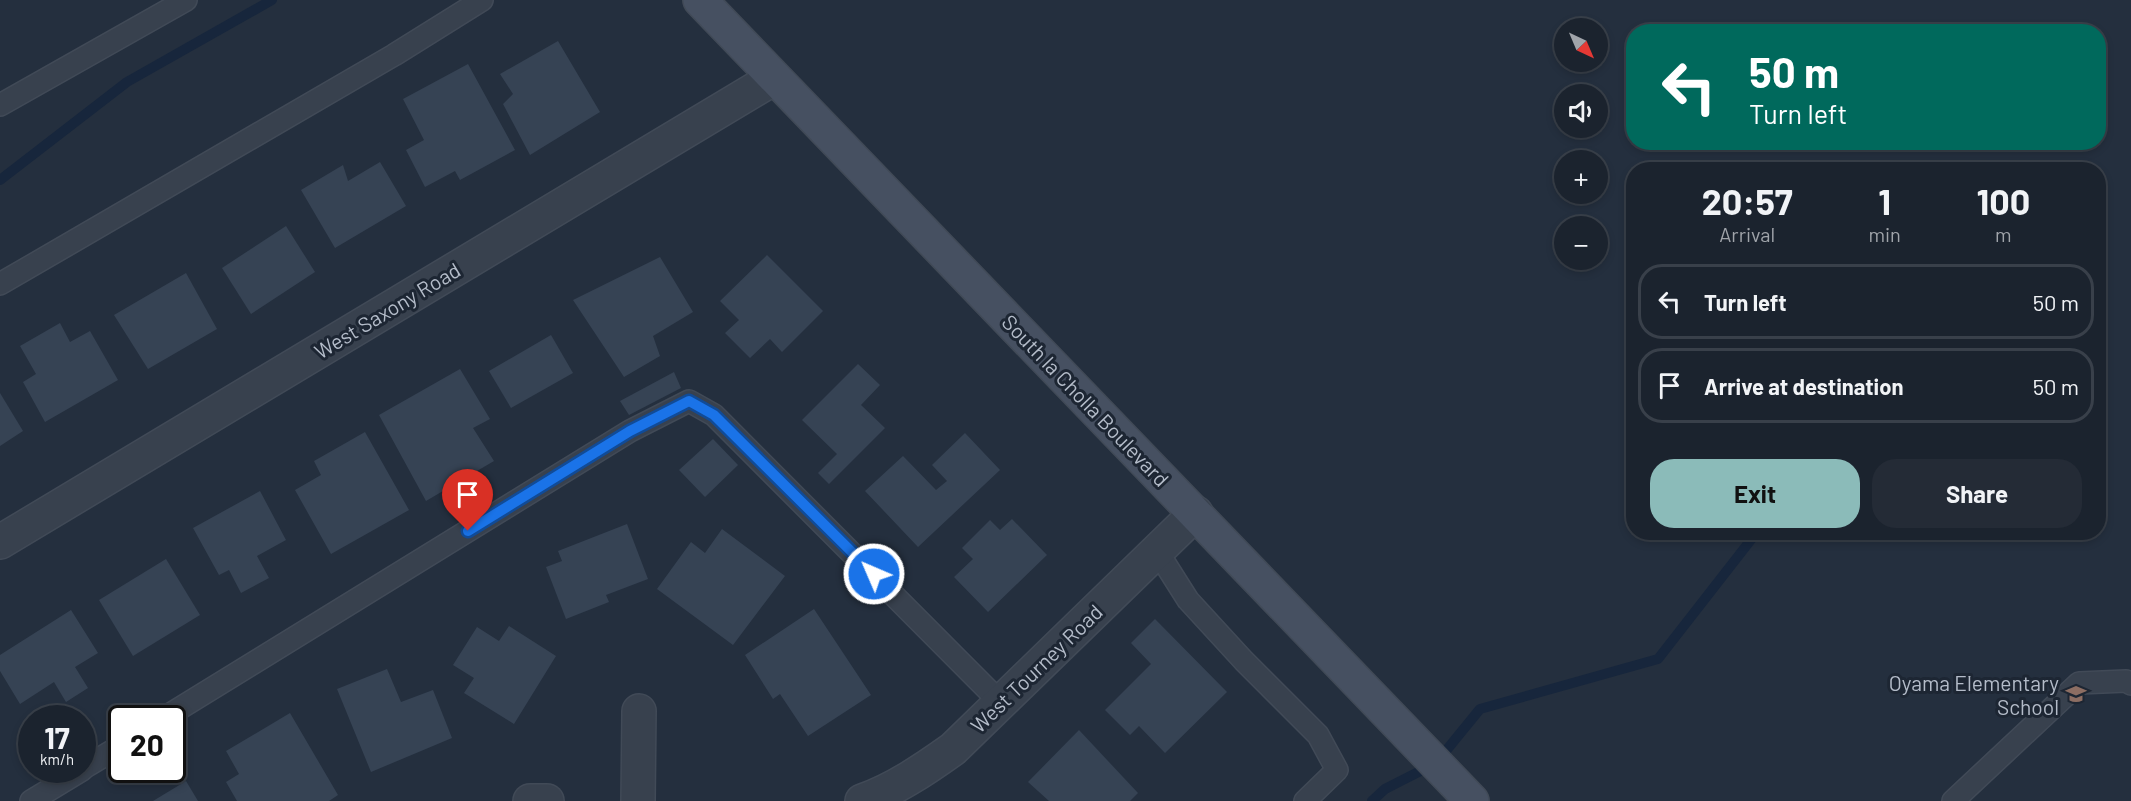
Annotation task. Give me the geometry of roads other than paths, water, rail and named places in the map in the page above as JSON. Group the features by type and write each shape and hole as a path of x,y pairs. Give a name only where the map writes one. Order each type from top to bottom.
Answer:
{"main road":[{"name":"South la Cholla Boulevard","path":"700,0 1472,801"}],"street":[{"name":"West Saxony Road","path":"0,542 774,78"},
{"name":"West Tourney Road","path":"862,801 874,797 932,764 953,749 1196,513"},
{"path":"638,801 639,711"},
{"path":"530,801 547,801"}],"lane":[{"path":"0,105 186,0"},
{"path":"0,284 394,55 482,0"},
{"path":"185,705 630,431 689,401 714,415 1001,703"},
{"path":"1157,551 1188,600 1244,661 1318,735 1337,770 1305,801"},
{"path":"1953,801 2079,683 2126,681 2131,684"},
{"path":"31,801 60,783"}],"waterway":[{"path":"0,180 127,82 272,0"},
{"path":"1372,801 1385,789 1436,763 1480,709 1658,659 1751,540"}],"place":[{"name":"Oyama Elementary School","path":"2076,694"}]}
